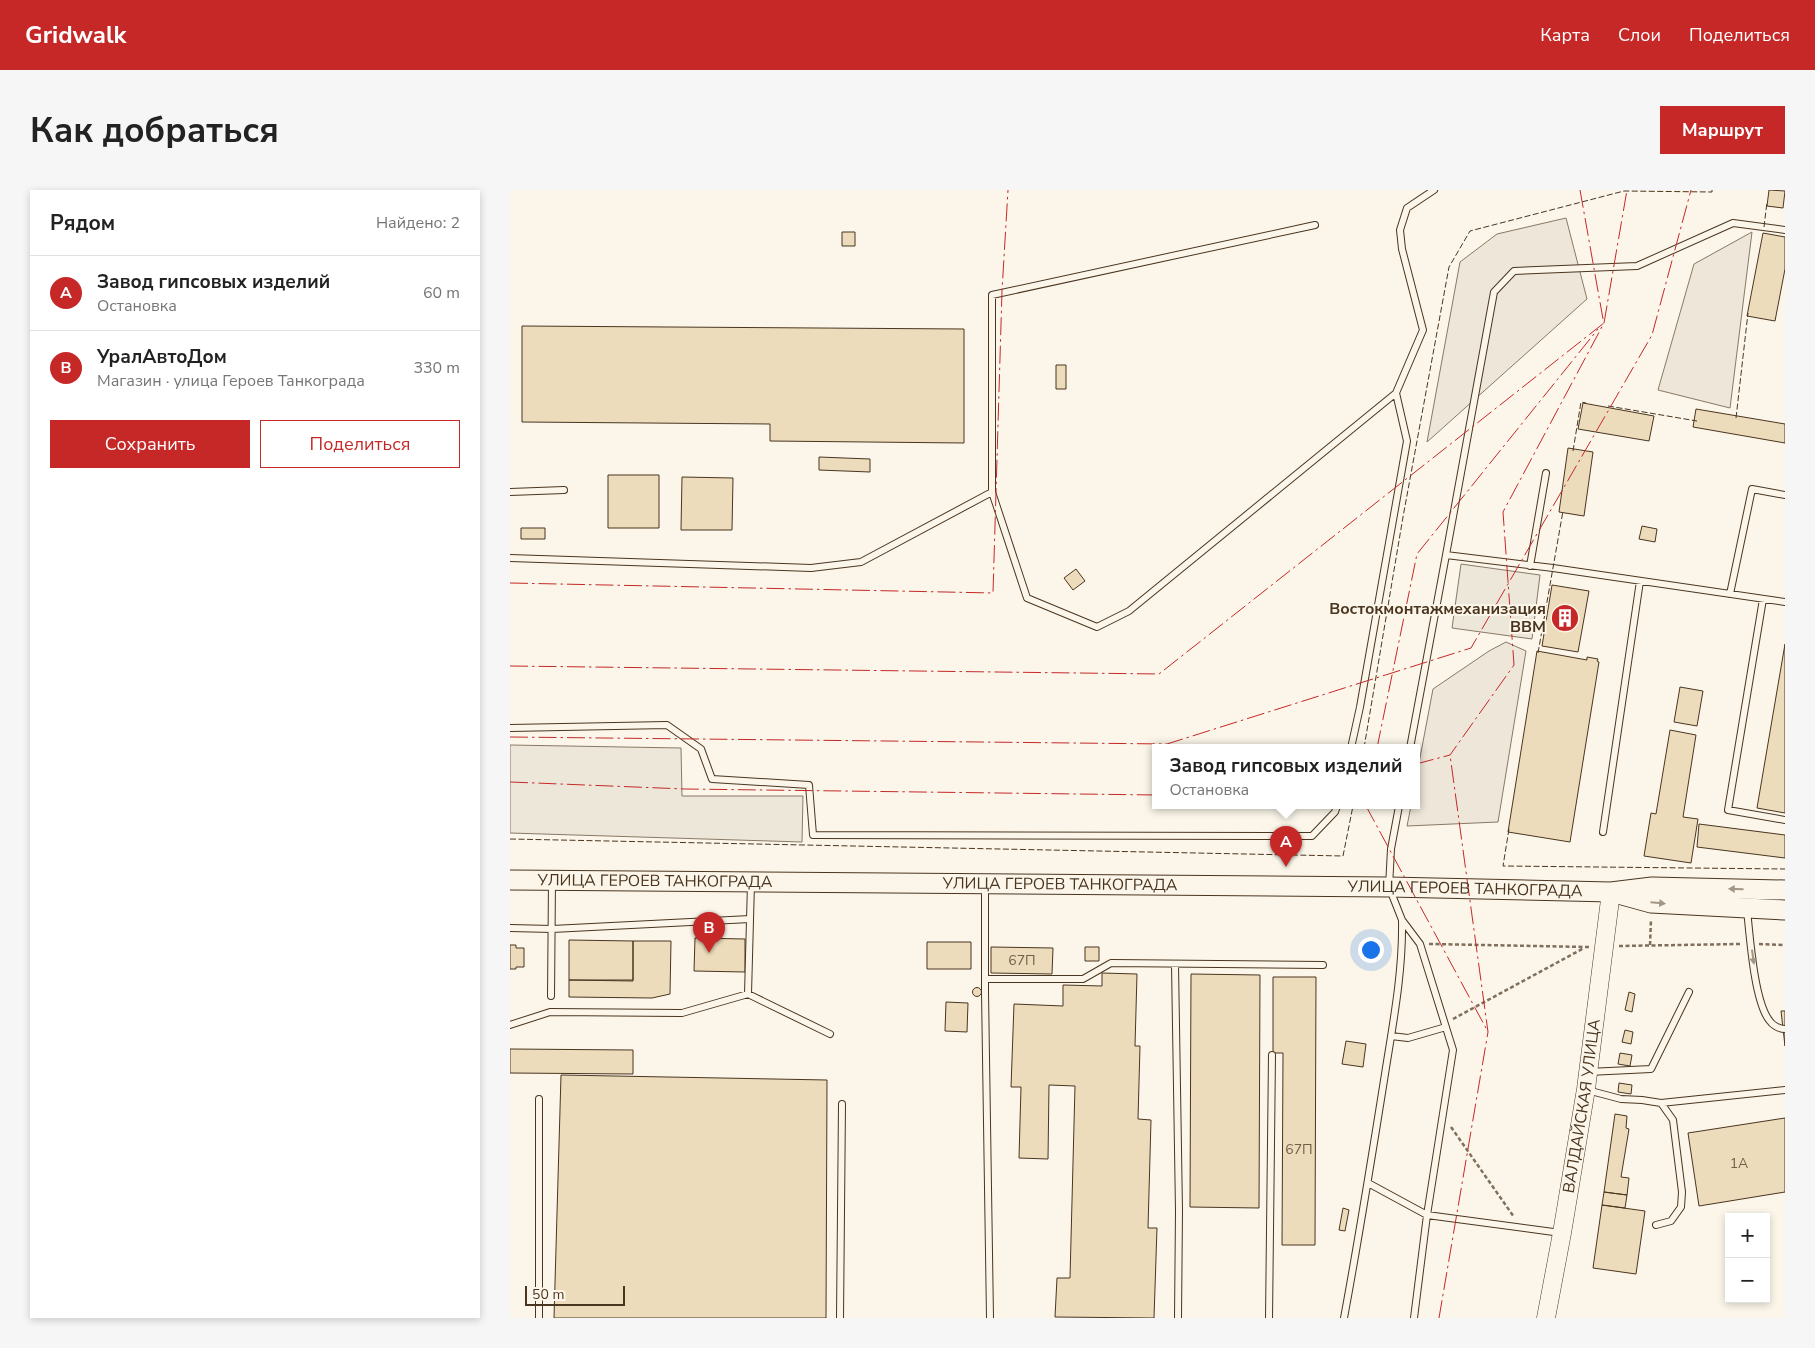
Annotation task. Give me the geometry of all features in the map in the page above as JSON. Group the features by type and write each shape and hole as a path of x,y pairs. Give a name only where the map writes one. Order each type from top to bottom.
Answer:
{"main road":[{"name":"УЛИЦА ГЕРОЕВ ТАНКОГРАДА","path":"510,880 1389,887 1611,892 1652,887 1785,890"},
{"name":"УЛИЦА ГЕРОЕВ ТАНКОГРАДА","path":"1611,892 1651,903 1785,910"}],"street":[{"name":"ВАЛДАЙСКАЯ УЛИЦА","path":"1546,1318 1587,1081 1611,892"}],"lane":[{"path":"1315,225 992,295 992,492 1027,598 1097,627 1130,611 1396,393 1423,330 1402,249 1400,230 1407,208 1434,190"},
{"path":"1411,744 1494,292 1514,271 1637,266 1733,223 1785,230"},
{"path":"1352,744 1360,708 1407,441 1396,393"},
{"path":"1530,566 1546,473"},
{"path":"1730,594 1752,489 1785,495"},
{"path":"510,492 564,490"},
{"path":"510,558 811,568 861,562 992,492"},
{"path":"1446,555 1785,602"},
{"path":"1603,832 1640,581"},
{"path":"1763,598 1728,810 1785,820"},
{"path":"510,728 667,725 701,749 712,779 809,784 813,835 1312,836 1336,809"},
{"path":"1399,809 1392,848 1389,887 1402,920 1420,944 1453,1050 1427,1215 1414,1318"},
{"path":"551,996 552,880"},
{"path":"748,994 751,882"},
{"path":"985,884 990,1318"},
{"path":"1747,909 1760,1002 1769,1021 1779,1029 1785,1029"},
{"path":"510,928 552,928 750,919"},
{"path":"1344,1318 1368,1184 1403,952 1402,920"},
{"path":"985,979 1082,979 1111,963 1323,965"},
{"path":"1175,964 1178,1318"},
{"path":"1587,1081 1651,1069 1689,992"},
{"path":"510,1025 550,1012 682,1013 748,994 830,1034"},
{"path":"1390,1036 1408,1038 1446,1025"},
{"path":"1269,1318 1272,1055"},
{"path":"1587,1081 1621,1099 1661,1103 1785,1090"},
{"path":"539,1100 539,1318"},
{"path":"1656,1225 1671,1221 1681,1207 1682,1192 1673,1120 1661,1103"},
{"path":"840,1318 842,1104"},
{"path":"1368,1184 1427,1215 1562,1233"}],"path":[{"path":"1420,944 1585,947 1785,945"},
{"path":"1446,1025 1585,947"},
{"path":"1443,1116 1522,1228"}],"shaded area":[{"path":"1566,218 1587,299 1427,442 1460,262 1497,234"},
{"path":"1752,232 1730,408 1658,390 1694,264"},
{"path":"1461,564 1540,575 1532,639 1452,628"},
{"path":"1506,642 1526,651 1498,822 1407,826 1410,809 1420,809 1420,758 1433,689 1489,651"},
{"path":"510,745 681,748 682,796 803,796 802,842 510,833"}],"building":[{"path":"1769,190 1785,191 1783,208 1767,206"},
{"path":"842,232 855,232 855,246 842,246"},
{"path":"1763,233 1785,237 1785,269 1775,321 1747,316"},
{"path":"522,326 964,329 964,443 770,441 770,424 522,422"},
{"path":"1056,365 1066,365 1066,389 1056,389"},
{"path":"1583,403 1654,416 1649,441 1578,429"},
{"path":"1696,409 1785,424 1785,443 1693,427"},
{"path":"1568,448 1593,452 1584,516 1559,512"},
{"path":"819,457 870,459 870,472 819,470"},
{"path":"608,475 659,475 659,528 608,528"},
{"path":"682,477 733,478 732,530 681,530"},
{"path":"1642,526 1657,529 1655,542 1639,539"},
{"path":"521,528 545,528 545,539 521,539"},
{"path":"1076,569 1085,581 1073,590 1064,578"},
{"name":"Востокмонтажмеханизация ВВМ","path":"1552,585 1589,591 1578,652 1542,646"},
{"path":"1785,644 1785,813 1757,808"},
{"path":"1537,651 1587,660 1587,657 1598,659 1597,661 1599,662 1570,842 1508,832"},
{"path":"1680,687 1703,691 1697,726 1674,722"},
{"path":"1670,730 1696,735 1683,817 1698,819 1691,863 1644,856 1651,813 1656,814"},
{"path":"1699,824 1785,835 1785,858 1697,847"},
{"path":"695,938 745,939 745,972 694,971"},
{"path":"569,940 633,941 633,981 569,980"},
{"path":"633,941 671,941 670,994 652,998 569,997 569,980 633,980"},
{"path":"927,942 971,942 971,969 927,969"},
{"path":"510,945 516,945 516,948 524,948 524,967 510,969"},
{"path":"991,947 1053,948 1052,974 991,973"},
{"path":"1085,947 1099,947 1099,961 1085,961"},
{"path":"1102,973 1137,974 1135,1046 1140,1046 1138,1119 1151,1120 1148,1228 1157,1228 1154,1318 1055,1317 1057,1278 1070,1278 1075,1086 1049,1085 1048,1159 1019,1158 1021,1087 1011,1087 1014,1004 1063,1006 1063,985 1102,986"},
{"path":"1191,974 1260,975 1259,1208 1190,1207"},
{"path":"1273,977 1316,977 1315,1245 1282,1245 1283,1053 1273,1053"},
{"path":"977,988 981,992 977,996 973,992"},
{"path":"1629,992 1635,994 1632,1012 1625,1010"},
{"path":"946,1002 968,1003 967,1032 945,1031"},
{"path":"1781,1011 1785,1011 1785,1046"},
{"path":"1625,1030 1633,1032 1631,1044 1622,1042"},
{"path":"1346,1041 1366,1044 1363,1067 1342,1064"},
{"path":"510,1049 633,1050 633,1074 510,1073"},
{"path":"1620,1053 1632,1055 1630,1066 1618,1064"},
{"path":"561,1075 827,1080 826,1318 554,1318"},
{"path":"1619,1083 1632,1085 1631,1094 1618,1092"},
{"path":"1615,1114 1627,1116 1626,1128 1629,1129 1621,1177 1629,1178 1627,1195 1604,1192"},
{"path":"1785,1118 1785,1192 1699,1206 1688,1133"},
{"path":"1604,1192 1627,1195 1625,1208 1602,1205"},
{"path":"1602,1205 1645,1211 1636,1274 1593,1268"},
{"path":"1343,1208 1349,1210 1345,1231 1339,1230"}],"fence":[{"path":"1365,744 1403,517 1449,267 1470,231 1624,191 1712,192 1712,190"},
{"path":"1764,227 1767,202"},
{"path":"1736,418 1748,313"},
{"path":"1573,451 1581,402 1586,403"},
{"path":"1608,406 1697,421"},
{"path":"1538,653 1563,511"},
{"path":"510,839 1343,856 1352,809"},
{"path":"1509,829 1503,866 1785,869"}],"power":[{"path":"510,583 993,593 1002,291 1008,190"},
{"path":"1580,190 1603,319"},
{"path":"1420,763 1450,755 1514,665 1503,512 1604,323 1627,190"},
{"path":"510,737 1167,744 1471,648 1652,335 1691,190"},
{"path":"510,666 1159,674 1604,323"},
{"path":"1378,744 1417,554 1598,329"},
{"path":"1439,1318 1488,1032 1450,755"},
{"path":"510,782 685,789 1152,795"},
{"path":"1368,809 1487,1030"}],"place":[{"name":"Востокмонтажмеханизация ВВМ","path":"1565,618"},
{"name":"Завод гипсовых изделий","path":"1286,867"},
{"name":"УралАвтоДом","path":"709,953"}]}
